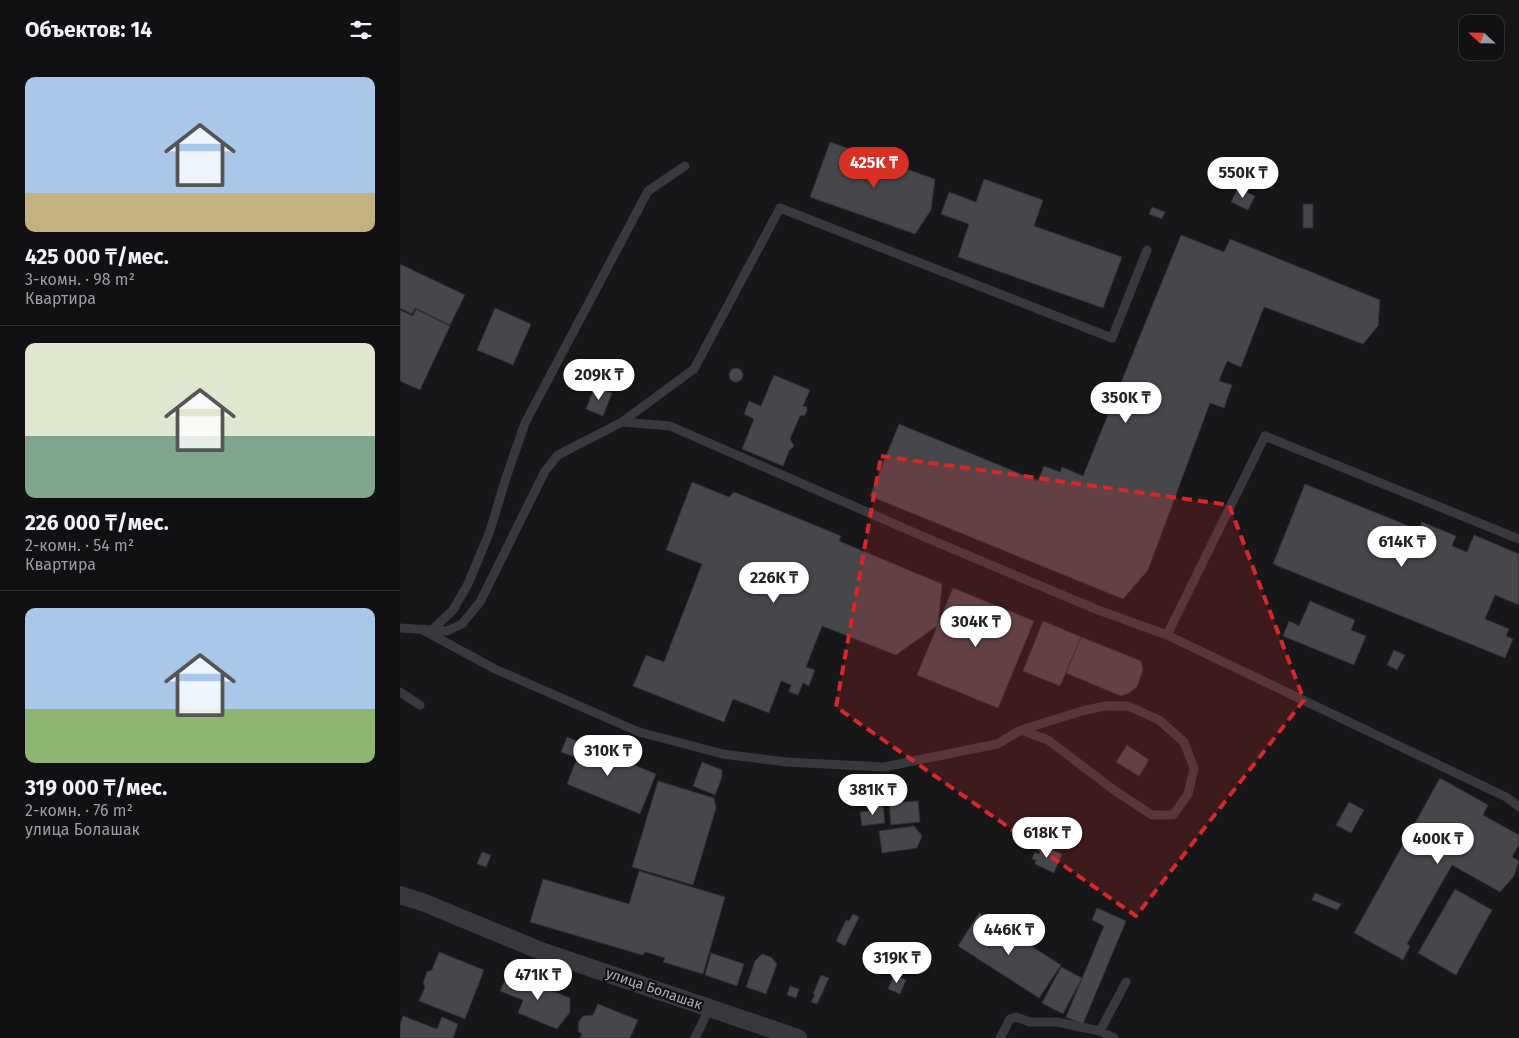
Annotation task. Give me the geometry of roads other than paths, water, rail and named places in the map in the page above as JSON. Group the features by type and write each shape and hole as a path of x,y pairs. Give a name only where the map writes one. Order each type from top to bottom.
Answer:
{"street":[{"name":"улица Болашак","path":"400,894 541,951 798,1038"}],"lane":[{"path":"433,629 453,610 468,584 490,531 525,423 648,191 685,166"},
{"path":"400,628 446,631 462,624 480,602 545,471 558,455 622,422 694,369 780,208 1112,338 1147,250"},
{"path":"622,422 670,426 931,540 1098,610 1167,635 1506,797 1519,807"},
{"path":"1167,635 1265,436 1519,539"},
{"path":"419,629 495,670 639,732 723,754 786,762 884,767 997,744 1021,730 1082,711 1106,706 1128,706 1159,720 1184,742 1194,768 1188,794 1173,815 1152,815 1114,790 1048,740 1021,730"},
{"path":"400,692 420,705"},
{"path":"1100,1032 1126,982"},
{"path":"696,1038 710,1007"},
{"path":"1000,1038 1010,1019 1016,1017 1030,1022 1057,1022 1100,1032 1114,1038"}]}
